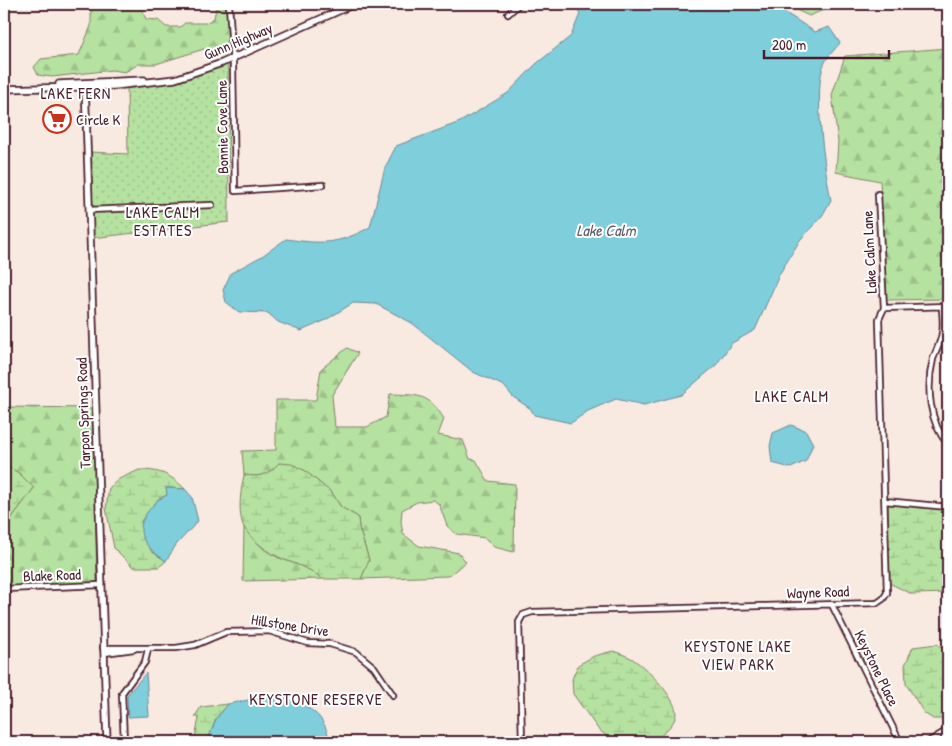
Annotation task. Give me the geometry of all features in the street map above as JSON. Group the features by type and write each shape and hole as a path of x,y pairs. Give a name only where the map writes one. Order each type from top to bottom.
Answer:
{"main road":[{"name":"Gunn Highway","path":"4,89 85,85 185,75 233,58 354,4"},
{"name":"Tarpon Springs Road","path":"85,85 107,742"}],"street":[{"name":"Bonnie Cove Lane","path":"229,4 233,58 235,191 323,185"},
{"path":"508,14 520,4"},
{"name":"Lake Calm Lane","path":"878,194 884,308"},
{"path":"89,210 212,205"},
{"path":"942,306 942,333 930,375 931,401 934,421 941,436 948,444"},
{"path":"884,308 948,306"},
{"name":"Wayne Road","path":"522,742 518,622 523,615 532,612 832,605 876,603 883,599 887,593 880,319 884,308"},
{"path":"885,501 948,507"},
{"name":"Blake Road","path":"4,589 101,586"},
{"name":"Keystone Place","path":"832,605 900,742"},
{"name":"Hillstone Drive","path":"104,650 122,646 135,649 190,646 232,631 269,631 308,643 330,644 356,652 374,667 393,695"},
{"path":"122,646 123,652"},
{"name":"Hillstone Drive","path":"104,650 123,652 135,649"},
{"path":"124,742 122,692 145,662 148,649"},
{"path":"928,742 948,730"}],"green space":[{"path":"91,4 139,4 146,19 158,20 166,27 180,27 185,23 206,23 214,18 217,4 226,4 227,39 225,45 220,50 212,54 204,49 156,64 139,64 125,72 112,70 52,77 38,75 34,67 41,59 79,55 91,26"},
{"path":"790,4 838,4 809,16 788,6"},
{"path":"948,48 948,299 886,300 880,181 836,172 838,142 832,95 845,56"},
{"path":"228,62 229,222 92,238 92,212 214,206 214,202 92,207 90,152 128,154 127,87 175,81"},
{"path":"347,348 358,353 332,395 335,427 367,427 386,417 390,394 415,395 433,404 444,419 438,435 463,440 470,459 476,460 488,481 515,484 514,552 494,547 485,538 456,534 447,526 439,504 433,500 417,502 402,510 403,534 419,546 459,553 466,562 448,576 361,579 369,560 359,528 358,517 341,507 332,493 304,470 279,463 271,471 263,475 244,475 242,451 276,450 276,400 316,400 321,369"},
{"path":"4,407 93,408 97,583 4,586 4,528 34,488 19,473 4,465"},
{"path":"279,463 291,464 304,470 332,493 341,507 358,517 359,528 369,560 361,579 322,579 302,566 282,559 268,551 249,534 242,522 240,511 244,475 263,475 271,471"},
{"path":"4,465 19,473 34,488 4,528 4,498 7,491 4,481"},
{"path":"139,470 164,474 185,489 166,488 168,495 159,498 141,521 151,551 166,561 159,567 133,567 114,548 106,508 109,488 119,479"},
{"path":"888,503 948,509 948,593 912,594 889,583"},
{"path":"244,525 256,542 265,550 279,558 301,566 322,579 243,581"},
{"path":"937,644 948,652 948,719 933,719 924,713 906,684 905,665 913,647"},
{"path":"613,651 631,658 644,668 666,691 675,707 675,719 658,742 614,742 598,729 573,694 572,679 578,665 594,656"},
{"path":"228,704 216,719 207,742 194,742 199,718 195,716 201,707"}],"water":[{"name":"Lake Calm","path":"573,4 772,4 815,32 829,27 840,43 825,62 821,74 820,90 821,130 831,200 822,216 800,240 780,273 755,330 732,343 716,365 681,395 644,405 616,399 588,411 571,423 534,415 531,409 513,397 504,386 473,372 412,323 376,304 353,303 324,321 301,331 278,322 268,313 239,312 226,302 223,290 231,273 262,256 286,239 329,242 359,233 370,227 385,168 396,146 460,122 508,93 536,64 571,36 580,14"},
{"path":"791,425 806,431 813,444 806,461 791,468 772,463 770,446 773,433"},
{"path":"166,488 185,489 192,497 198,521 176,545 166,561 147,545 143,539 141,525 155,503 167,495"},
{"path":"146,673 149,716 128,717 127,695"},
{"path":"273,695 303,705 317,715 327,731 330,742 207,742 216,719 228,704"}],"place":[{"name":"Circle K","path":"57,119"}],"district":[{"name":"LAKE FERN","path":"76,93"},
{"name":"LAKE CALM ESTATES","path":"163,221"},
{"name":"LAKE CALM","path":"792,396"},
{"name":"KEYSTONE LAKE VIEW PARK","path":"738,655"},
{"name":"KEYSTONE RESERVE","path":"316,699"}]}
